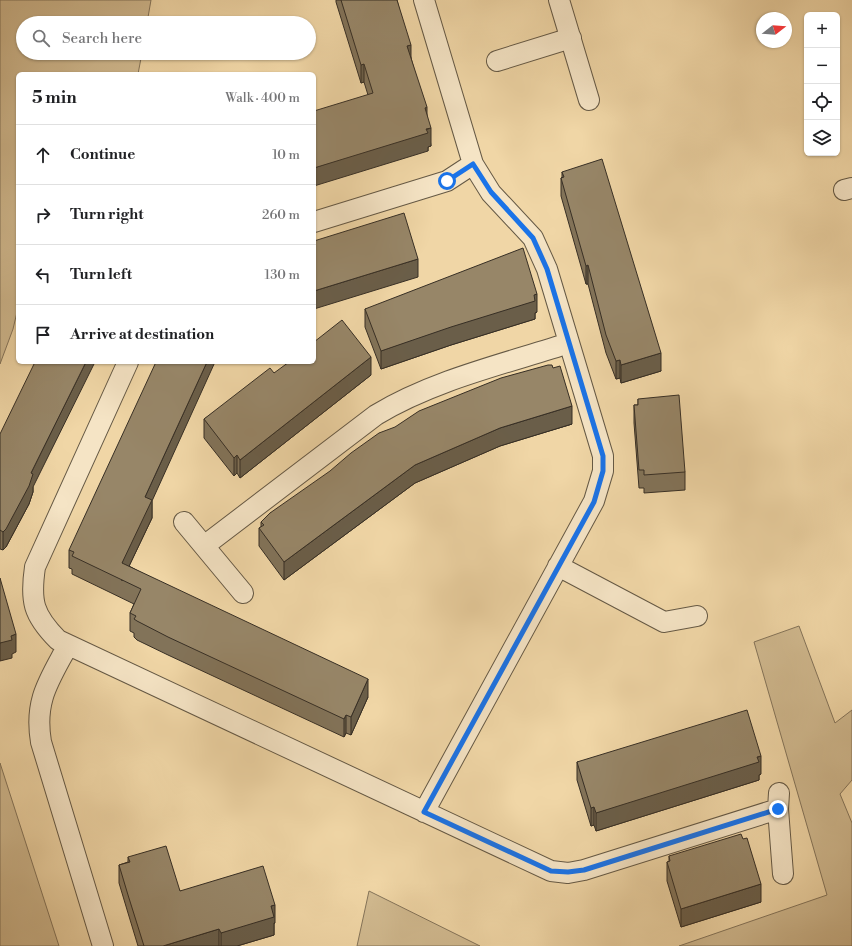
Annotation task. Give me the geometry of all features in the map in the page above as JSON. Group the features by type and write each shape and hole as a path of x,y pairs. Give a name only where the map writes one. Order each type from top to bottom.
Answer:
{"street":[{"path":"424,0 473,164 491,192 533,238 547,269 603,456 603,471 594,502 424,812"},
{"path":"559,0 589,100"},
{"path":"497,61 571,38"},
{"path":"316,221 447,181 473,164"},
{"path":"204,546 376,416 395,404 436,386 569,343"},
{"path":"127,364 35,568 32,596 36,609 46,628 58,640 551,871 568,872 584,870 779,801 784,874"},
{"path":"184,522 243,593"},
{"path":"558,566 664,622 698,616"},
{"path":"68,645 48,682 42,698 38,722 41,742 103,946"}],"shaded area":[{"path":"0,0 151,0 148,16 16,16 16,60 141,60 138,72 16,72 16,316 0,364"},
{"path":"799,626 835,723 852,710 852,780 840,794 852,823 852,946 679,946 827,895 754,642"},
{"path":"0,763 59,946 0,946"},
{"path":"369,891 480,946 357,946"}],"building":[{"path":"341,0 397,0 411,45 407,46 427,107 425,108 431,128 426,129 428,133 316,167 316,110 373,93 364,64 361,65"},
{"path":"602,159 661,353 621,365 620,360 616,361 606,335 588,265 586,266 561,178 564,177 562,172"},
{"path":"404,213 418,259 316,290 316,240"},
{"path":"523,248 537,294 534,295 535,301 451,327 381,351 365,309"},
{"path":"342,320 371,357 240,460 237,455 234,458 204,419 270,368 274,373 286,364 316,364 316,340"},
{"path":"34,364 85,364 31,473 33,474 29,486 3,532 0,530 0,434"},
{"path":"155,364 206,364 145,497 152,500 122,563 368,679 351,717 346,715 344,719 137,621 134,619 136,616 130,613 141,589 72,556 74,552 69,550"},
{"path":"552,365 553,368 560,366 572,406 500,428 415,465 284,562 259,528 264,525 261,522 270,513 330,471 351,453 379,433 395,427 419,411 501,378"},
{"path":"679,395 685,472 644,475 644,470 639,470 634,405 638,405 638,399"},
{"path":"0,578 16,634 11,636 12,640 0,643"},
{"path":"747,710 761,756 757,757 759,762 596,813 594,807 591,808 577,762"},
{"path":"741,834 743,839 747,838 761,884 681,909 667,862 670,861 669,856"},
{"path":"166,846 180,891 263,866 275,905 271,906 274,917 221,933 219,929 163,946 144,946 119,865 130,862 128,857"}],"route":[{"path":"447,181 473,164 491,192 533,238 547,269 603,456 603,471 594,502 424,812 551,871 568,872 584,870 778,809"}]}
